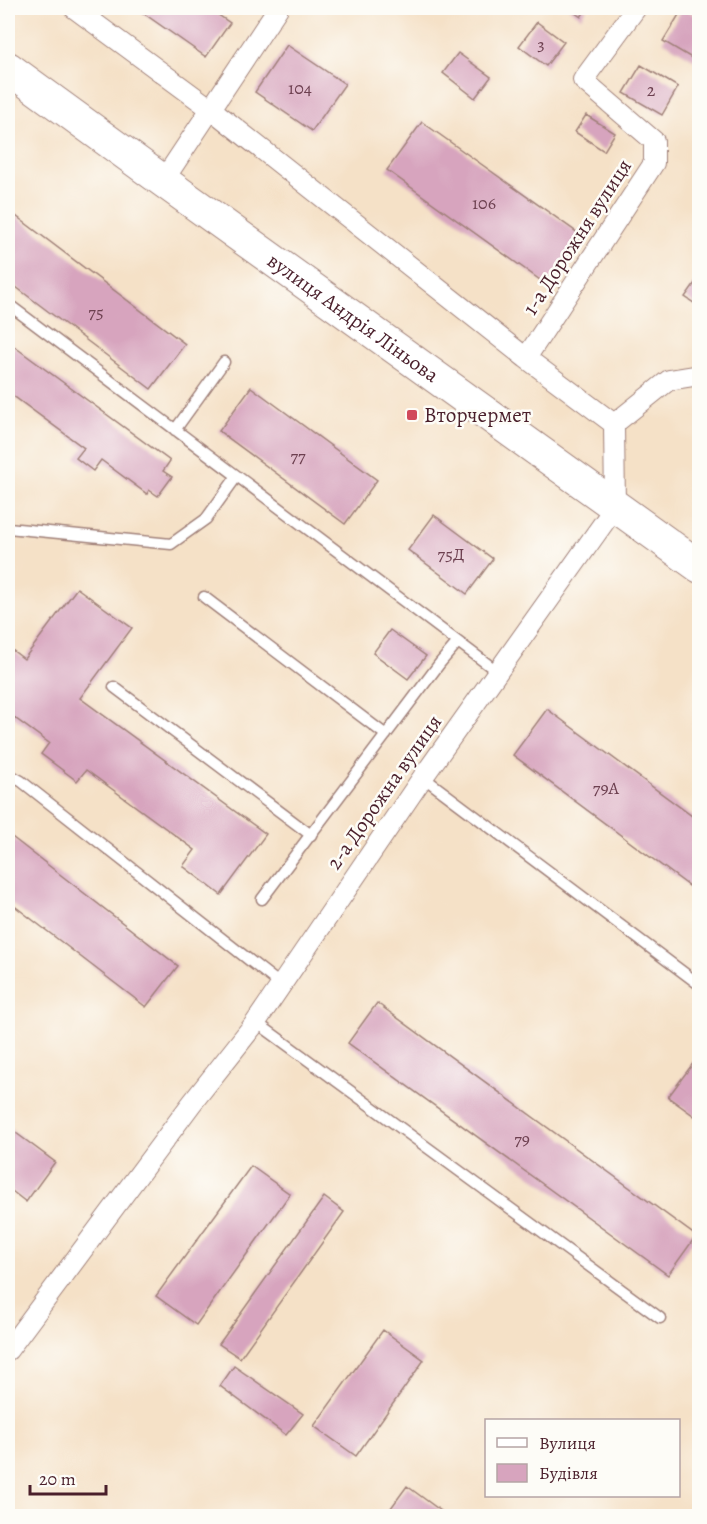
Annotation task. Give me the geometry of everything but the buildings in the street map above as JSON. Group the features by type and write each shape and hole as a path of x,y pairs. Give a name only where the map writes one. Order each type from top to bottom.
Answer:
{"main road":[{"name":"вулиця Андрія Ліньова","path":"8,68 699,567"}],"street":[{"path":"74,8 211,109 526,358 614,424"},
{"path":"163,181 278,8"},
{"name":"1-а Дорожня вулиця","path":"526,358 654,163 654,141 583,80 636,8"},
{"path":"614,424 669,380 699,375"},
{"path":"614,424 615,507"},
{"name":"2-а Дорожна вулиця","path":"8,1350 192,1103 256,1022 423,777 615,507"}],"lane":[{"path":"8,304 498,672"},
{"path":"175,430 224,363"},
{"path":"8,528 171,544 206,519 237,476"},
{"path":"204,597 386,735"},
{"path":"262,899 458,642"},
{"path":"114,687 311,835"},
{"path":"8,774 21,780 281,985"},
{"path":"423,777 699,985"},
{"path":"256,1022 660,1318"}],"place":[{"name":"Вторчермет","path":"412,415"}]}
